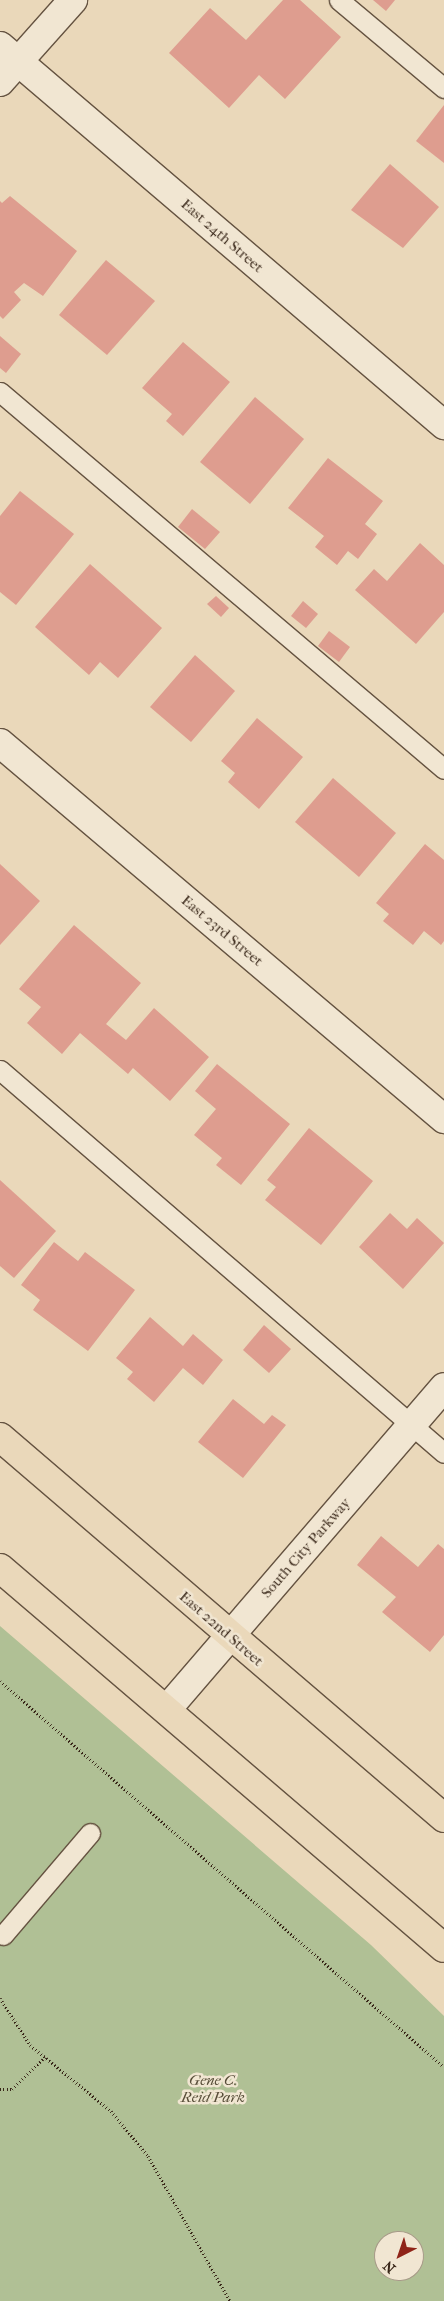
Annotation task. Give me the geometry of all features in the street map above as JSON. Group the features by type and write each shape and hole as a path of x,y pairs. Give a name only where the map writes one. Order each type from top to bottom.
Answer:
{"main road":[{"name":"East 22nd Street","path":"0,1437 230,1637 444,1818"},
{"path":"0,1568 168,1708 444,1948"}],"street":[{"path":"0,82 9,54 74,0"},
{"name":"East 24th Street","path":"9,54 444,426"},
{"name":"East 23rd Street","path":"0,743 444,1119"},
{"name":"South City Parkway","path":"168,1708 444,1387"}],"lane":[{"path":"339,0 444,88"},
{"path":"0,392 444,769"},
{"path":"0,1070 444,1453"},
{"path":"3,1935 90,1833"}],"path":[{"path":"0,1682 444,2067"},
{"path":"0,1998 30,2045 111,2111 148,2156 230,2301"},
{"path":"0,2089 12,2089 45,2057"}],"green space":[{"name":"Gene C. Reid Park","path":"0,1626 371,1945 444,2016 444,2301 0,2301"}],"building":[{"path":"283,0 300,0 341,37 285,99 259,75 229,108 169,53 210,8 246,40"},
{"path":"373,0 395,0 386,11"},
{"path":"444,105 444,163 416,141"},
{"path":"390,164 439,207 403,248 351,210"},
{"path":"10,196 77,251 43,296 24,283 14,292 21,300 3,319 0,316 0,201 2,203"},
{"path":"106,260 155,301 107,355 59,315"},
{"path":"0,336 21,354 6,373 0,368"},
{"path":"183,342 230,382 183,436 166,421 172,414 142,388"},
{"path":"255,397 304,439 250,504 200,462"},
{"path":"328,458 383,501 365,524 377,534 358,559 348,551 337,565 315,547 324,536 288,508"},
{"path":"20,491 74,534 16,605 0,592 0,516"},
{"path":"192,509 220,532 205,549 178,527"},
{"path":"420,543 444,565 444,612 416,644 355,590 374,569 387,581"},
{"path":"90,564 162,628 118,678 100,662 89,675 35,627"},
{"path":"216,596 229,608 221,617 207,604"},
{"path":"303,601 318,614 306,628 291,616"},
{"path":"329,631 350,647 339,662 318,646"},
{"path":"195,655 235,691 191,742 150,707"},
{"path":"257,718 303,757 259,809 228,782 235,773 221,761"},
{"path":"333,778 396,833 359,877 295,822"},
{"path":"425,844 444,860 444,941 441,945 424,931 413,945 383,921 389,914 376,903"},
{"path":"0,864 40,901 0,945"},
{"path":"74,925 141,983 106,1024 126,1040 154,1008 209,1057 170,1101 133,1068 128,1074 80,1033 62,1054 27,1023 41,1007 19,989"},
{"path":"217,1064 290,1124 241,1185 216,1165 222,1158 194,1135 216,1109 195,1091"},
{"path":"309,1128 373,1181 321,1245 265,1200 276,1187 267,1180"},
{"path":"0,1180 56,1231 14,1278 0,1266"},
{"path":"390,1213 407,1229 417,1218 444,1243 403,1289 359,1247"},
{"path":"54,1242 78,1261 85,1252 135,1290 88,1351 33,1310 40,1300 21,1285"},
{"path":"150,1317 183,1346 193,1334 223,1360 203,1385 183,1368 154,1402 127,1379 133,1372 116,1358"},
{"path":"264,1325 291,1349 269,1373 243,1350"},
{"path":"233,1399 264,1424 272,1415 286,1425 243,1478 198,1442"},
{"path":"381,1536 418,1567 438,1544 444,1549 444,1635 430,1652 382,1612 396,1597 357,1565"}]}
